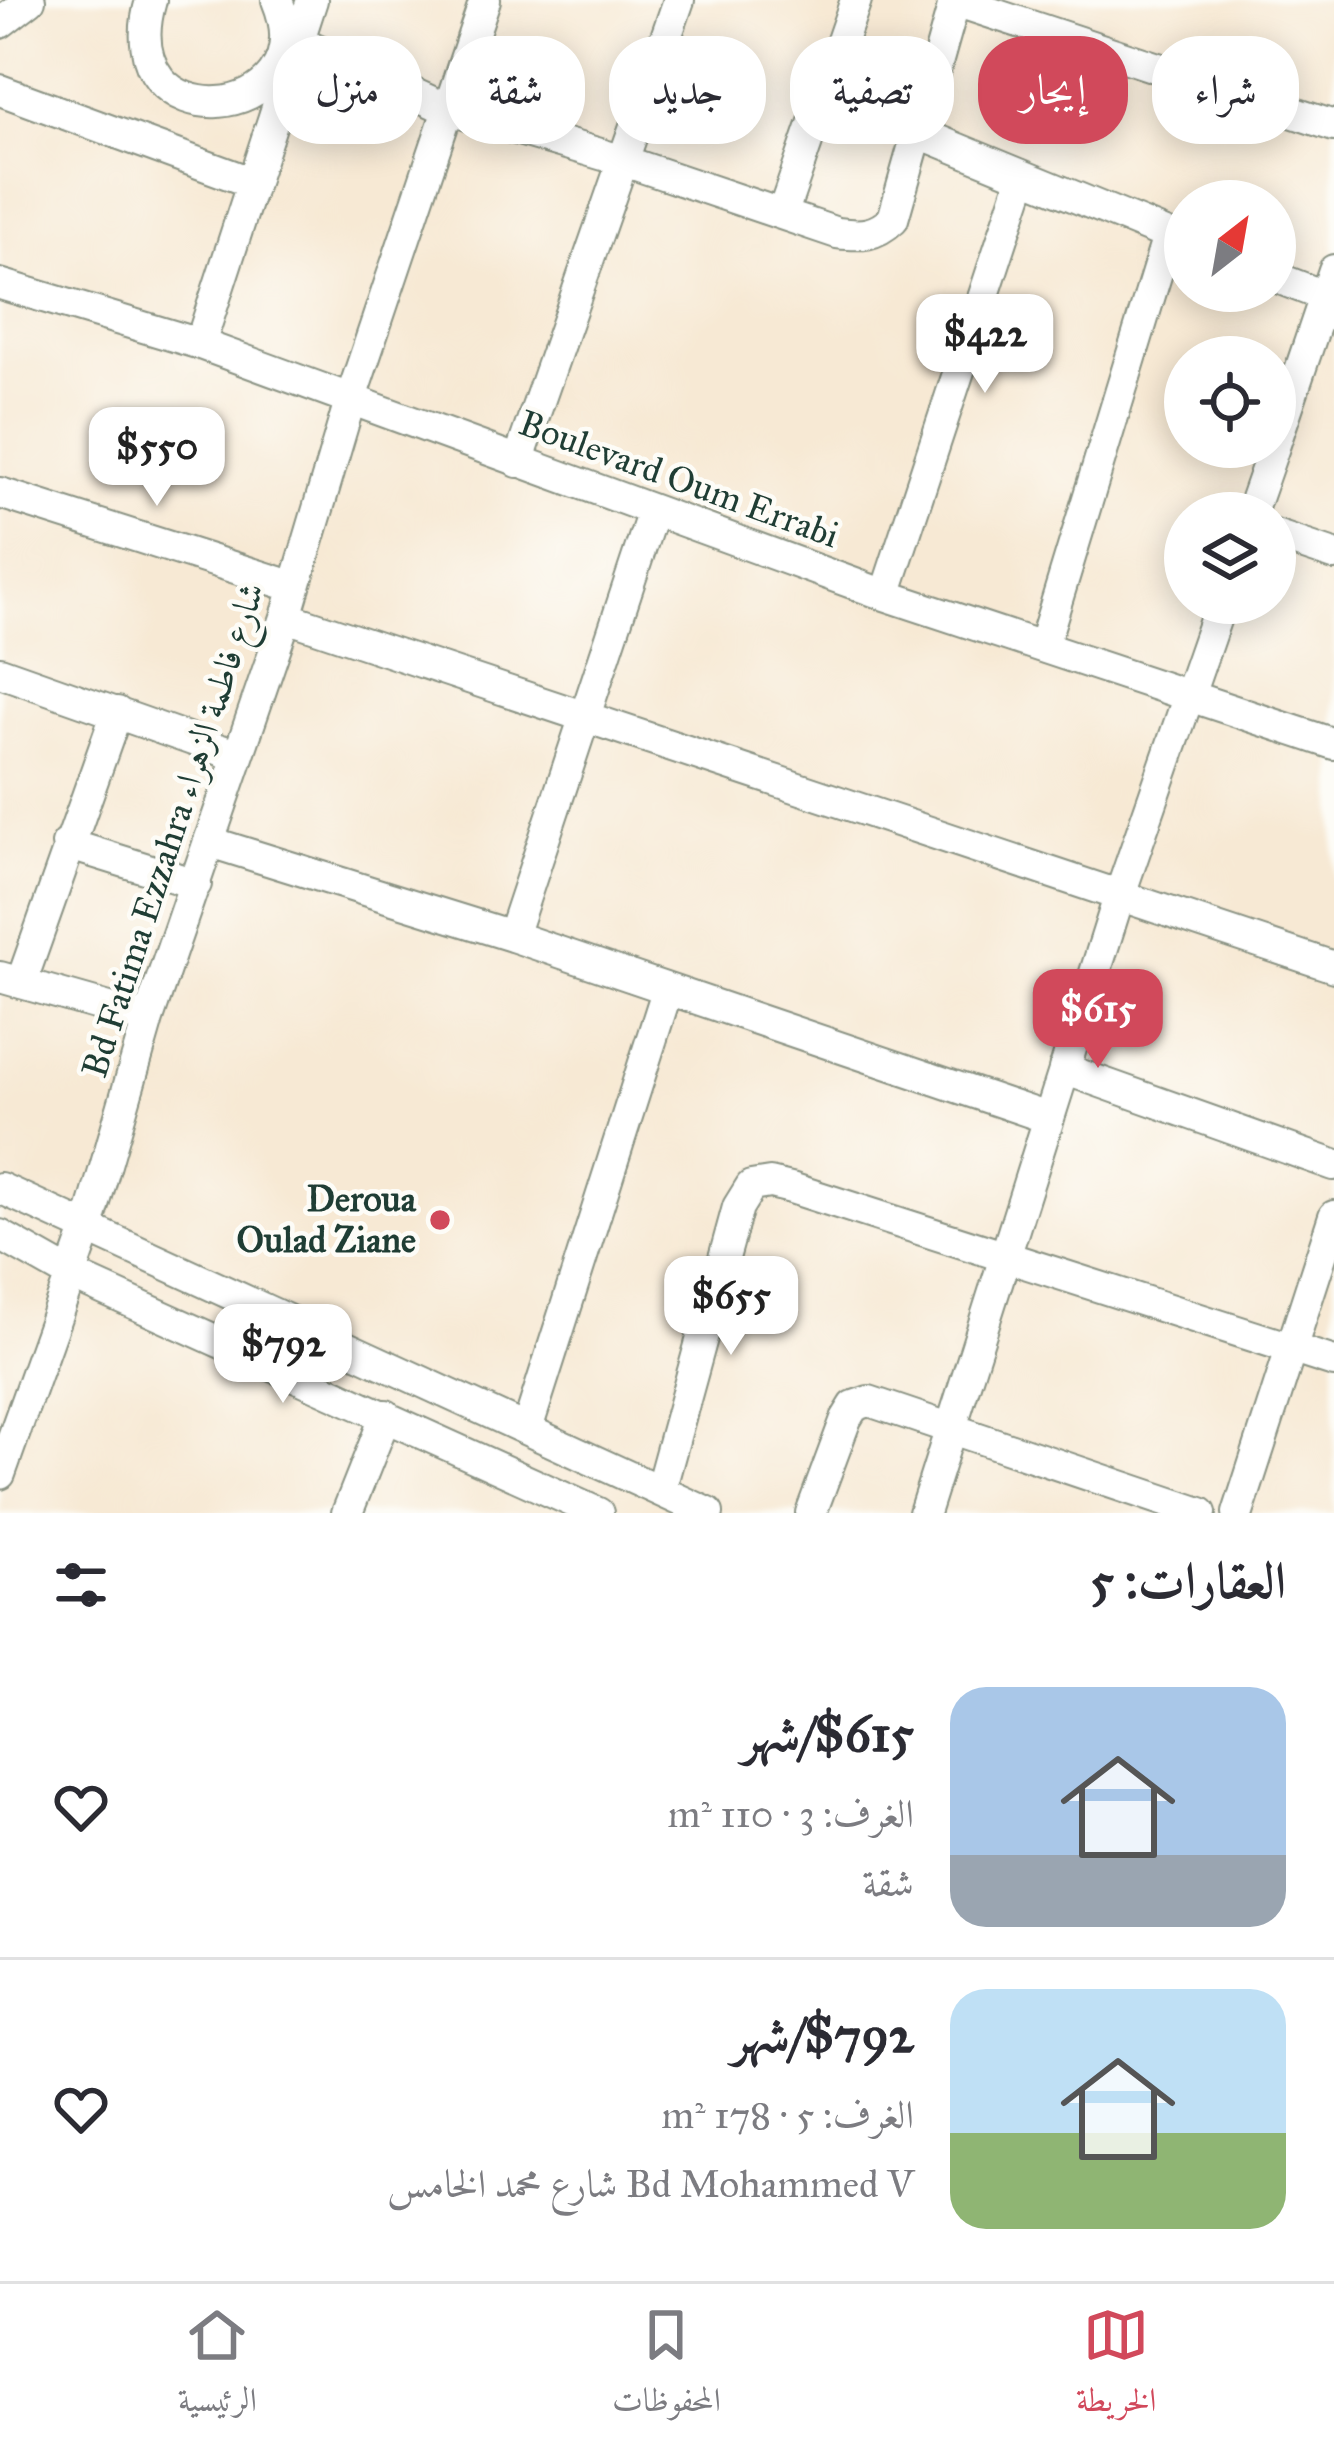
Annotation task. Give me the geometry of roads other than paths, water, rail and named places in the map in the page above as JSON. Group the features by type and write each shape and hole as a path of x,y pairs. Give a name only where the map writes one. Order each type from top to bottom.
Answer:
{"street":[{"path":"0,23 31,0"},
{"path":"151,0 142,35 152,69 177,94 210,105 245,98 273,74"},
{"path":"277,0 290,36"},
{"path":"295,36 312,0"},
{"name":"Bd Fatima Ezzahra شارع فاطمة الزهراء","path":"472,36 485,0"},
{"path":"518,462 679,0"},
{"path":"783,212 856,0"},
{"path":"944,36 954,0 1334,126"},
{"path":"0,90 253,184"},
{"path":"200,344 273,111"},
{"name":"Bd Fatima Ezzahra شارع فاطمة الزهراء","path":"0,1474 87,1230 148,1019 290,602 350,400 446,112"},
{"path":"568,144 837,233 879,233 892,218 914,144"},
{"path":"945,144 1164,234"},
{"path":"885,596 1023,177"},
{"path":"1042,646 1164,278"},
{"path":"1296,282 1331,289 1296,385"},
{"name":"Boulevard Oum Errabi","path":"0,284 200,344 885,596 1334,744"},
{"path":"0,493 583,716 1334,968"},
{"path":"512,936 653,511"},
{"path":"1296,543 1334,555"},
{"path":"925,1513 1119,897 1214,624"},
{"path":"0,672 238,756"},
{"path":"117,712 10,980 148,1019"},
{"path":"210,842 512,936 1048,1118"},
{"path":"68,844 196,884"},
{"path":"527,1429 667,991"},
{"path":"1064,1069 1334,1165"},
{"path":"660,1491 737,1207 751,1186 770,1183 790,1188 1334,1362"},
{"path":"0,1188 707,1513"},
{"path":"1238,1513 1334,1216"},
{"path":"0,1235 69,1274 598,1513"},
{"path":"811,1513 845,1419 854,1406 869,1401 1201,1513"},
{"path":"347,1513 386,1415"}],"place":[{"name":"Deroua Oulad Ziane","path":"440,1220"}]}
